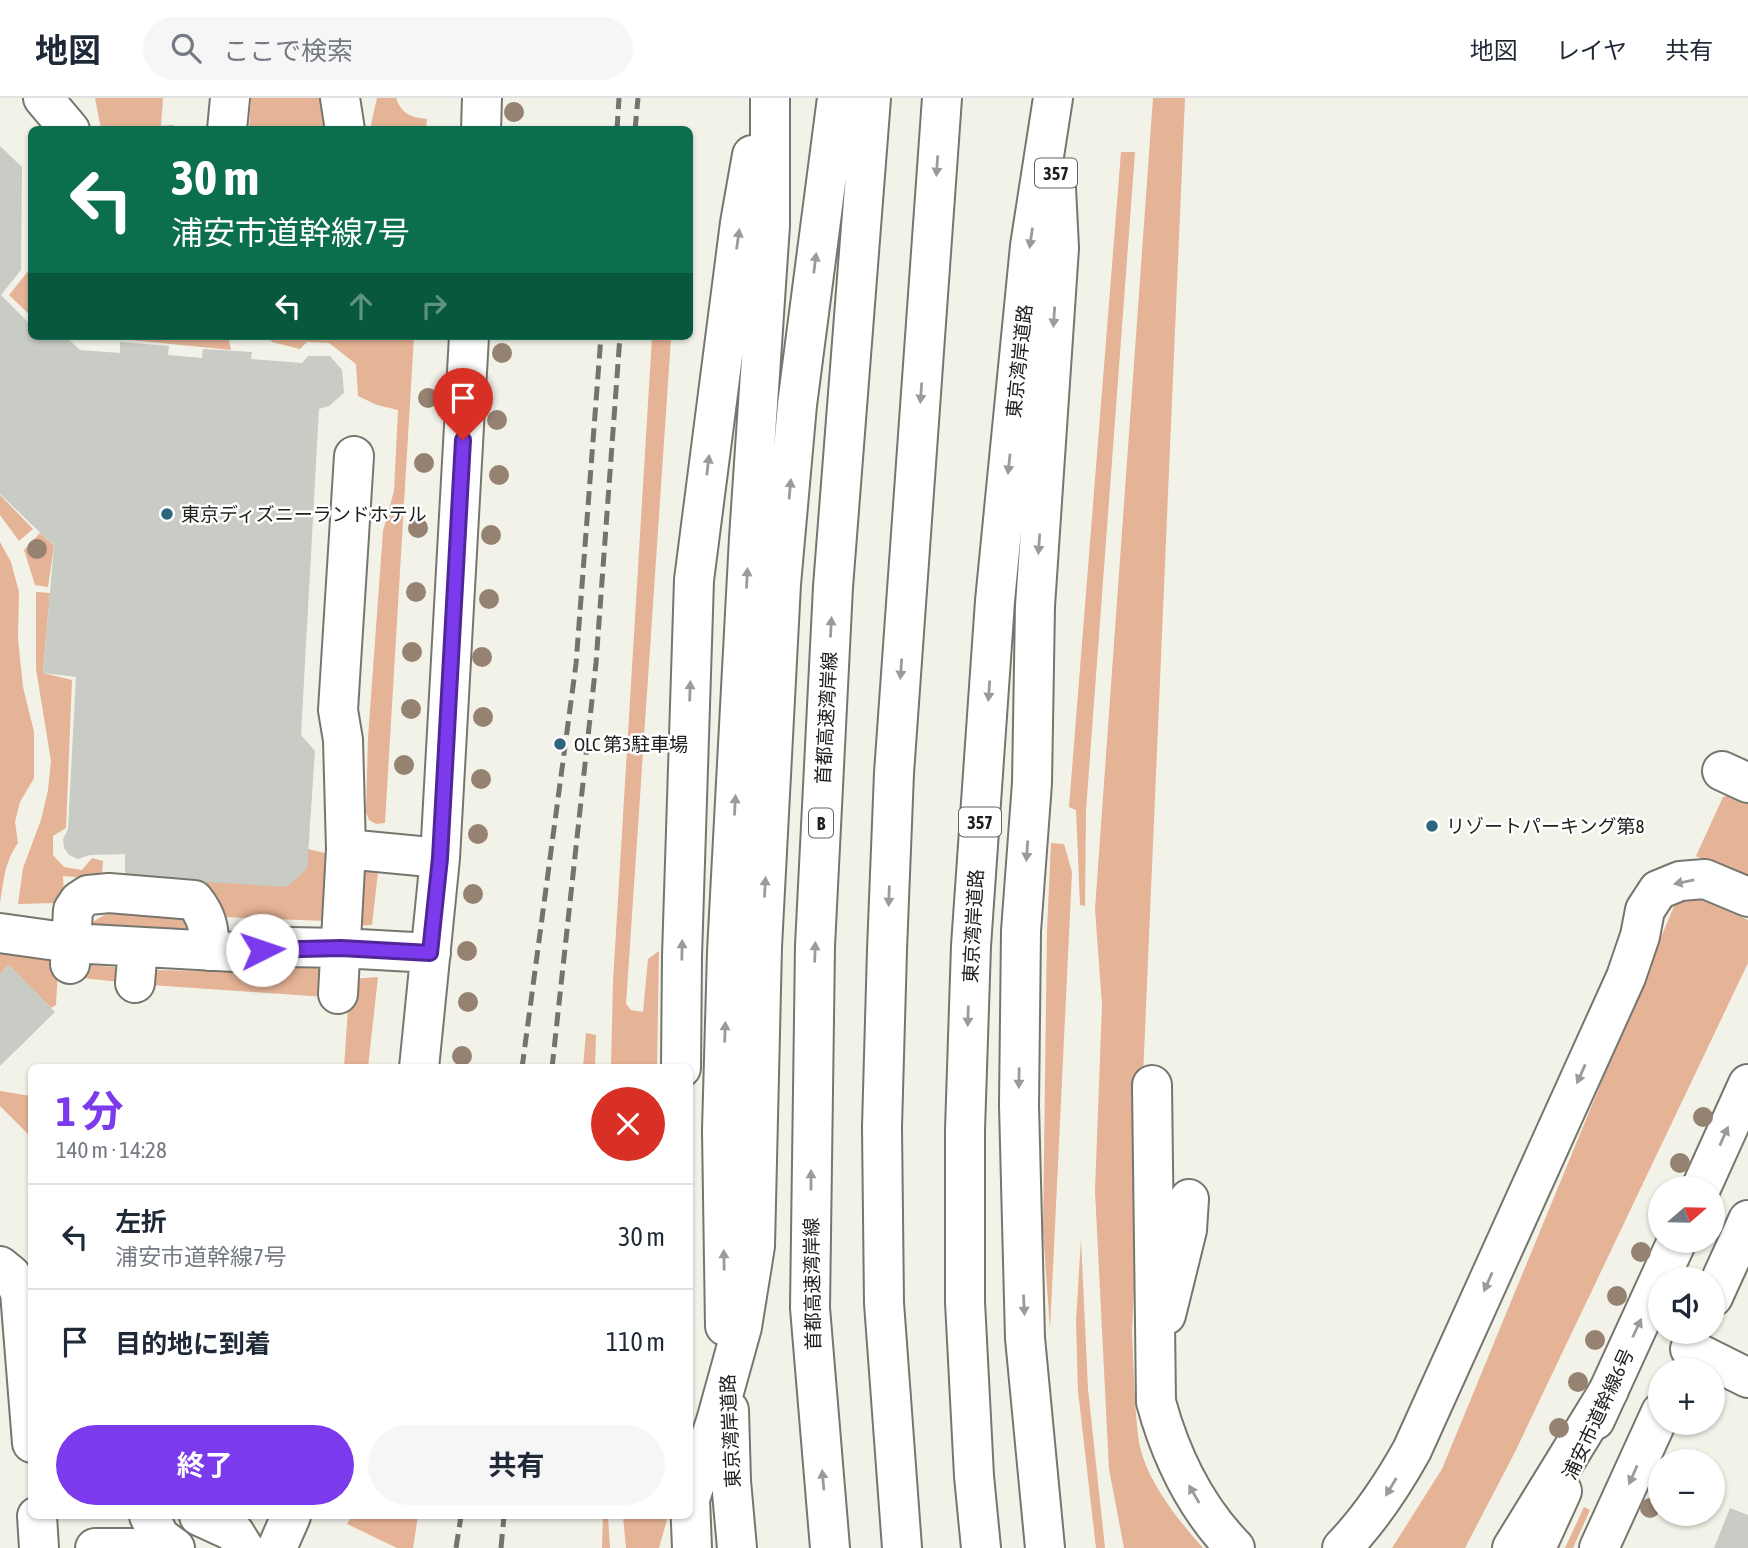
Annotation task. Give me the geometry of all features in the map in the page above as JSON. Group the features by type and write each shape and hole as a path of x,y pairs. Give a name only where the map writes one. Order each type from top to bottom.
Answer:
{"main road":[{"path":"227,126 230,98"},
{"path":"340,98 344,126"},
{"path":"481,126 482,98"},
{"path":"681,1064 694,580 738,237 762,98"},
{"name":"東京湾岸道路","path":"737,1548 731,1481 725,1318 722,1130 736,777 770,225 770,98"},
{"path":"693,1490 736,1350 750,1287 755,1246 762,947 782,584 797,405 837,98"},
{"name":"首都高速湾岸線","path":"830,1548 810,1308 815,946 833,587 871,98"},
{"path":"902,1548 884,1303 882,1127 894,773 942,98"},
{"name":"東京湾岸道路","path":"1045,1548 1025,1325 1019,1105 1021,931 1032,783 1035,606 1059,248 1053,98"},
{"name":"東京湾岸道路","path":"981,1548 974,1476 965,1302 965,1130 971,946 995,601 1030,246 1053,98"},
{"path":"419,1064 440,858 469,340"},
{"path":"338,994 346,849 343,740 338,710 354,456"},
{"path":"346,849 440,858"},
{"path":"1342,1548 1362,1528 1389,1491 1412,1450 1626,976 1640,936 1645,910 1658,890 1680,881 1705,879 1748,897"},
{"path":"71,954 73,911 79,901 88,895 109,893 194,900 204,913 210,931 209,951"},
{"path":"7,924 71,954 137,965 209,951 235,952 289,947 430,953"},
{"path":"1706,1176 1748,1084"},
{"path":"1164,1085 1152,1160 1156,1402 1167,1442 1200,1504 1235,1548"},
{"path":"1154,1368 1187,1230 1177,1198"},
{"path":"1725,1271 1748,1220"},
{"name":"浦安市道幹線6号","path":"1536,1548 1672,1253"},
{"path":"0,1266 10,1275 20,1292 28,1393"},
{"path":"1689,1350 1748,1378"},
{"path":"1511,1548 1609,1390"},
{"path":"1599,1548 1651,1435"},
{"path":"1036,1461 1064,1531 1068,1548"},
{"path":"37,1519 39,1548"},
{"path":"151,1519 160,1537 175,1548"},
{"path":"206,1519 234,1532 244,1548"},
{"path":"277,1548 290,1519"},
{"path":"674,1548 683,1519"},
{"path":"691,1519 692,1548"},
{"path":"95,1548 131,1548"}],"shaded area":[{"path":"95,98 163,98 161,126 100,126"},
{"path":"251,98 321,98 331,126 249,126"},
{"path":"377,98 396,98 407,114 427,119 426,126 371,126"},
{"path":"1153,98 1185,98 1132,1333 1136,1415 1143,1456 1164,1499 1203,1548 1124,1548 1109,1469 1095,1191 1102,1005 1095,909"},
{"path":"1121,152 1135,152 1086,810 1085,906 1080,905 1076,810 1069,807"},
{"path":"28,271 28,313 9,295"},
{"path":"132,340 229,340 231,350"},
{"path":"271,340 414,340 385,823 376,824 369,820 366,812 368,738 383,531 394,491 398,410 377,405 358,396 356,364 329,343 307,342 300,349"},
{"path":"652,340 671,340 626,1004 631,1010 643,1012 648,959 659,951 657,1064 611,1064 613,981"},
{"path":"0,495 33,529 19,541 0,515"},
{"path":"40,533 54,546 48,587 35,585 24,550"},
{"path":"0,542 11,562 19,592 18,639 23,687 34,732 34,778 20,802 15,822 18,843 7,865 0,903"},
{"path":"36,592 50,593 43,673 72,680 66,828 53,836 53,855 64,867 82,870 92,858 103,861 102,874 98,879 63,876 64,898 57,903 18,904 23,868 41,820 48,790 51,761 36,669"},
{"path":"1735,793 1748,801 1748,882 1696,856 1723,797"},
{"path":"1051,843 1064,844 1072,872 1050,1330 1043,1230 1047,930"},
{"path":"308,849 325,853 335,859 327,921 221,917 205,895 206,882 307,869"},
{"path":"359,863 379,863 372,925 354,926"},
{"path":"1687,897 1707,900 1748,920 1748,963 1515,1452 1465,1548 1392,1548 1442,1469 1674,906"},
{"path":"129,909 184,914 195,932 88,927 102,916"},
{"path":"0,951 51,961 58,969 56,1005 51,1008 9,965 0,974"},
{"path":"83,964 123,968 121,982 82,978"},
{"path":"315,966 326,973 325,997 151,985 151,970 207,971"},
{"path":"378,977 368,1064 344,1064 350,979"},
{"path":"586,1033 596,1035 595,1064 583,1064"},
{"path":"0,1091 28,1096 28,1134 0,1106"},
{"path":"1081,1239 1088,1389 1105,1548 1096,1548 1078,1391 1076,1321"},
{"path":"1584,1507 1590,1510 1573,1548 1565,1548"},
{"path":"350,1519 418,1519 413,1548 397,1548 347,1524"},
{"path":"603,1519 608,1519 610,1548 602,1548"},
{"path":"623,1519 667,1519 659,1548 626,1548"}],"building":[{"name":"東京ディズニーランドホテル","path":"0,146 22,167 21,270 1,295 28,322 28,340 69,340 80,350 120,353 120,342 169,346 168,355 202,358 203,349 252,352 251,359 302,363 308,356 330,356 342,370 344,393 329,406 319,409 301,735 315,751 307,869 287,887 125,877 125,854 90,855 78,859 69,855 64,848 63,839 68,829 76,677 43,673 54,546 0,494"},
{"path":"9,965 55,1012 0,1066 0,974"},
{"path":"1730,1508 1748,1515 1748,1548 1714,1548"}],"railway":[{"path":"617,126 619,98"},
{"path":"635,126 638,98"},
{"path":"523,1064 576,664 601,340"},
{"path":"552,1064 596,663 620,340"},
{"path":"456,1548 461,1519"},
{"path":"501,1548 504,1519"}],"place":[{"name":"東京ディズニーランドホテル","path":"167,514"},
{"name":"OLC 第3駐車場","path":"560,744"},
{"name":"リゾートパーキング第8","path":"1432,826"}],"route":[{"path":"262,950 289,947 430,953 440,858 463,440"}]}
